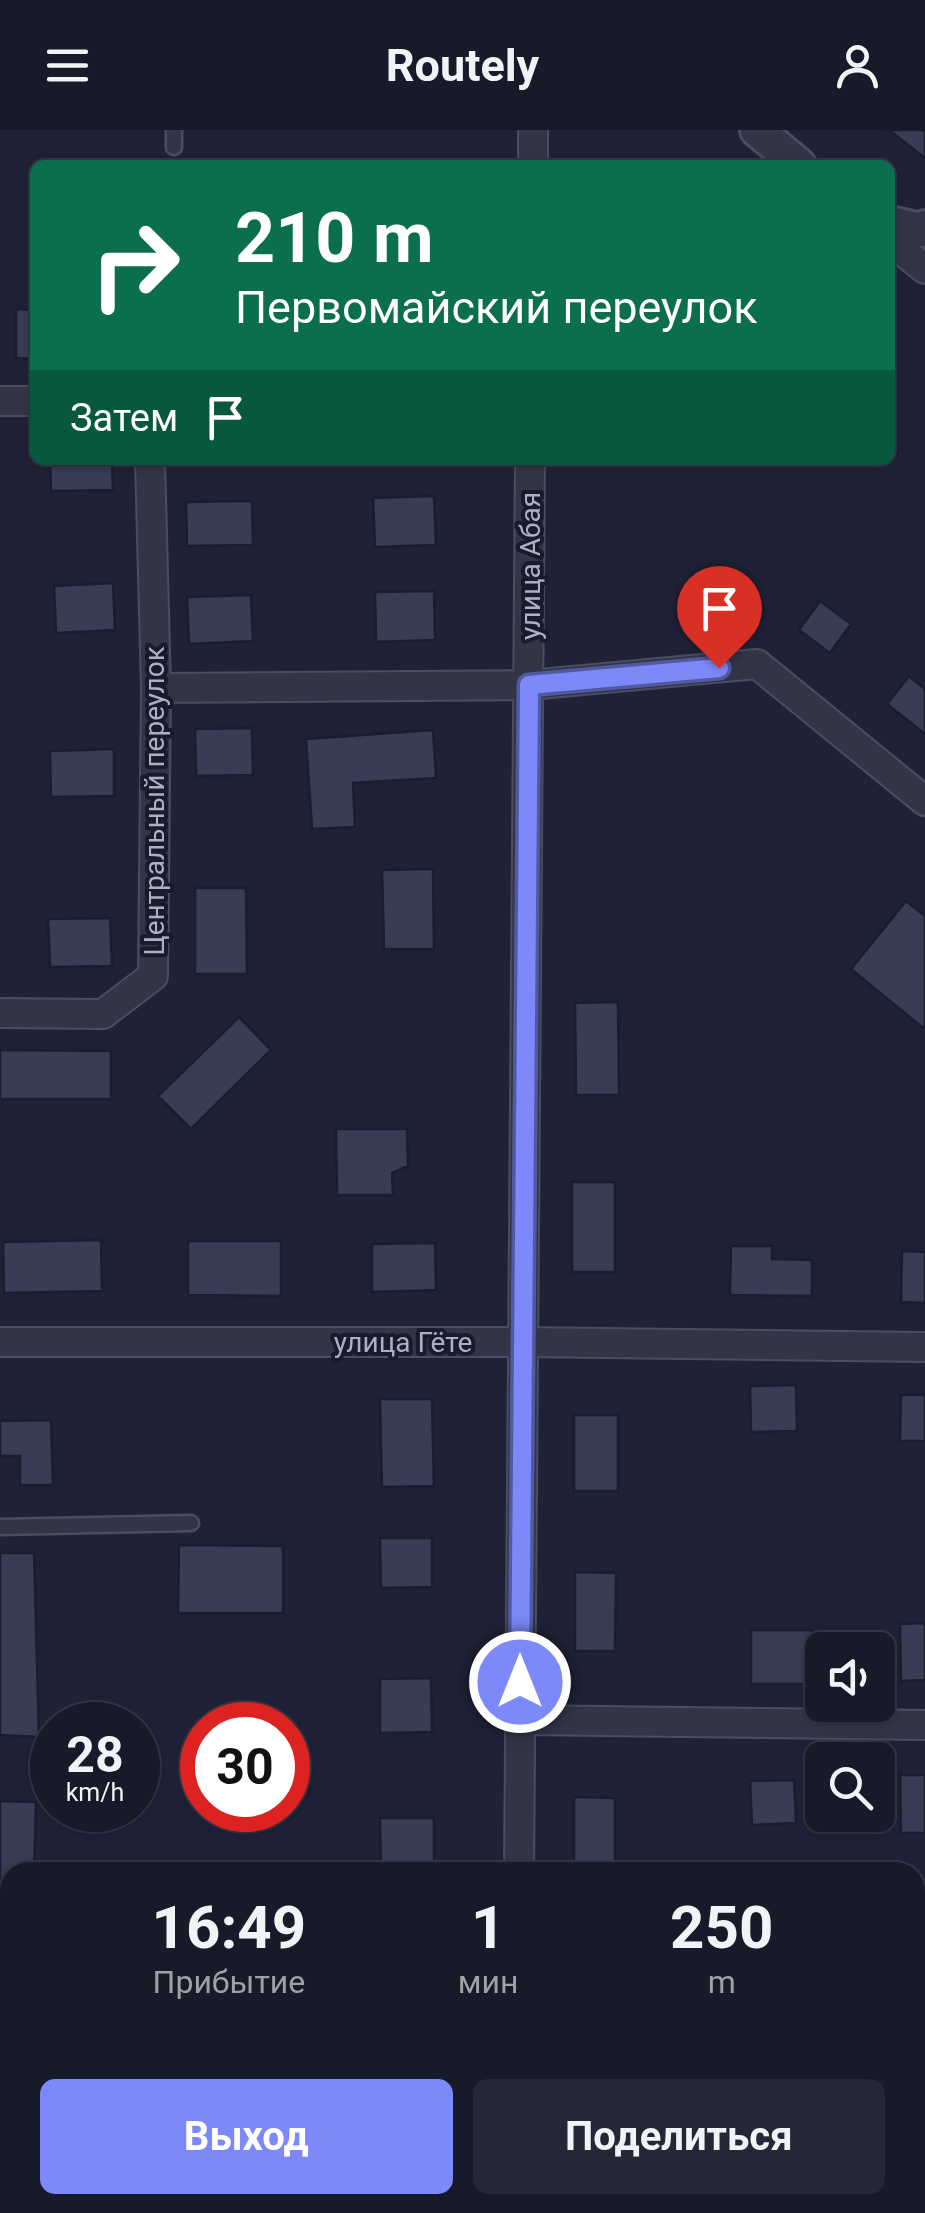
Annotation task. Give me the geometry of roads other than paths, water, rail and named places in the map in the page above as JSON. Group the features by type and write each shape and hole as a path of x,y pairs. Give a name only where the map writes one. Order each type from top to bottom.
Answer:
{"street":[{"path":"533,130 533,160"},
{"path":"758,130 793,160"},
{"path":"895,224 925,228"},
{"path":"895,245 925,269"},
{"path":"0,400 30,401"},
{"name":"Центральный переулок","path":"0,1013 103,1014 154,976 156,688 150,465"},
{"name":"улица Абая","path":"519,1862 530,465"},
{"path":"156,688 529,685 757,664 925,801"},
{"name":"улица Гёте","path":"0,1342 925,1347"},
{"path":"520,1720 925,1725"}],"lane":[{"path":"174,130 174,147"},
{"path":"0,1528 191,1523"}]}
